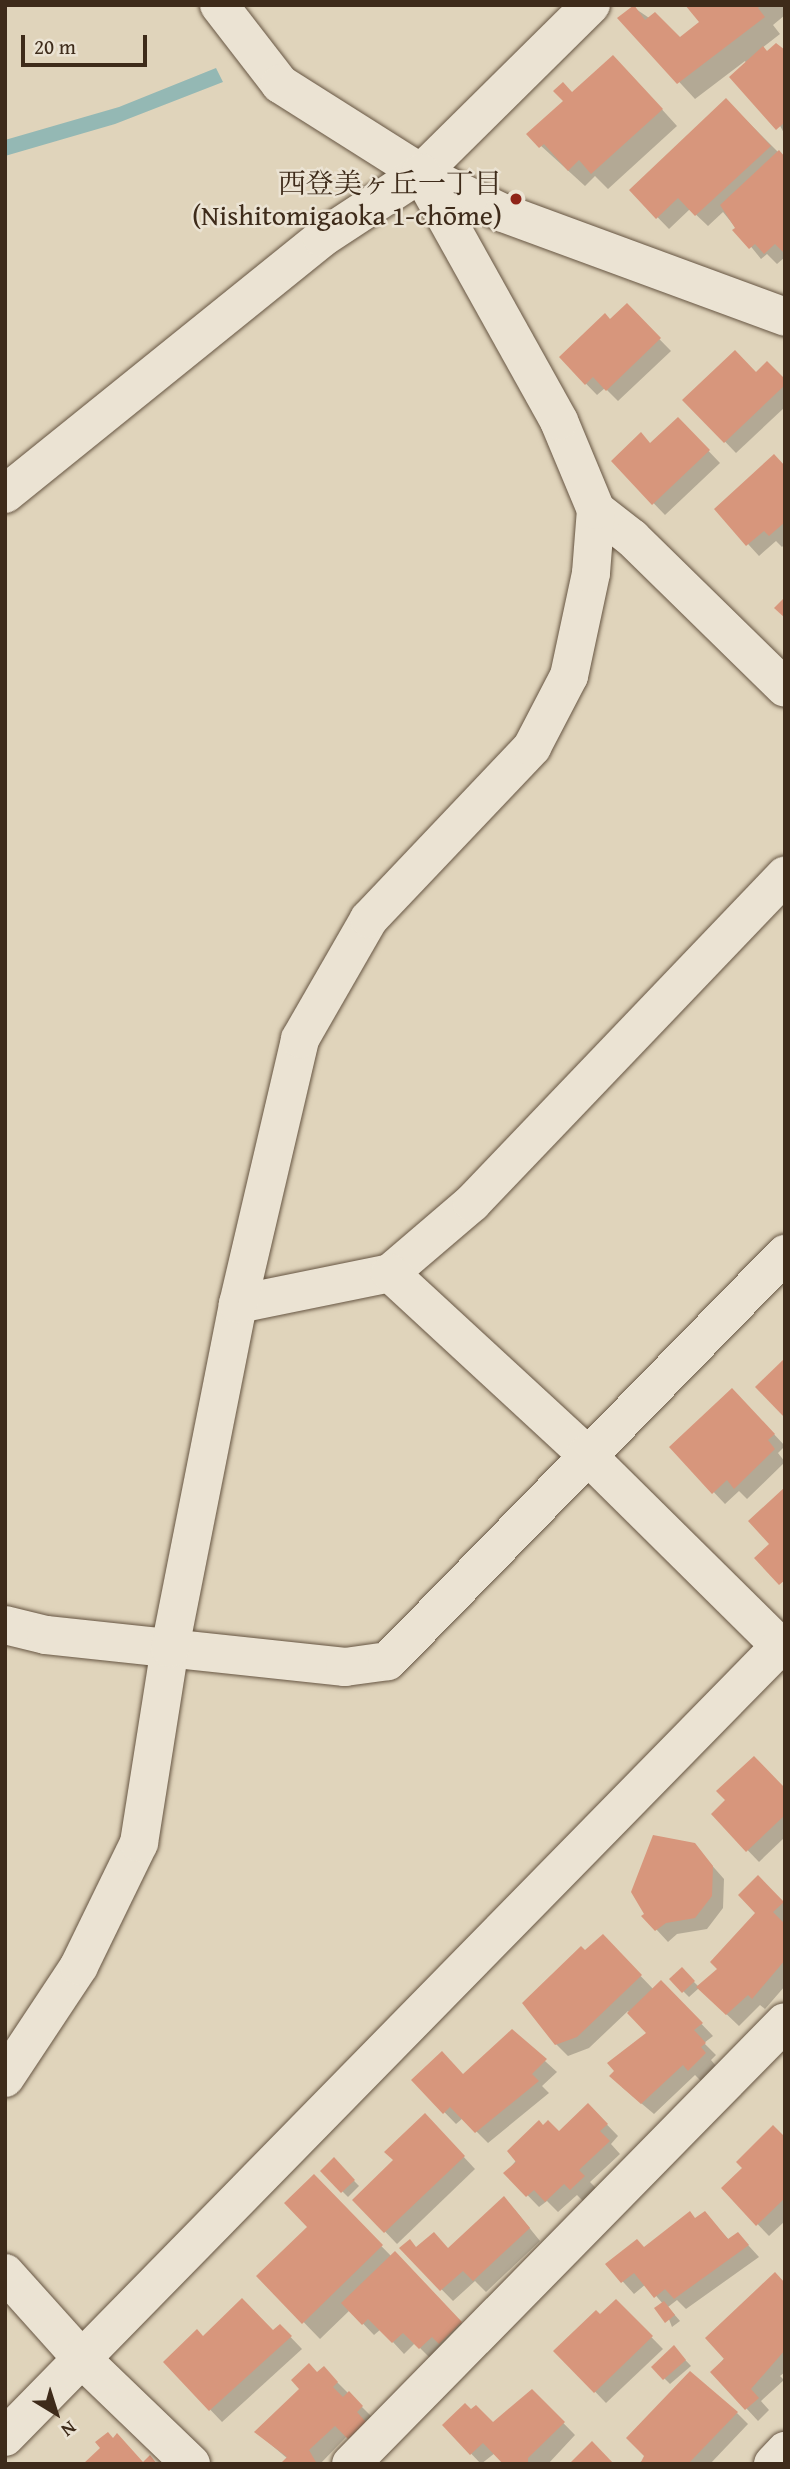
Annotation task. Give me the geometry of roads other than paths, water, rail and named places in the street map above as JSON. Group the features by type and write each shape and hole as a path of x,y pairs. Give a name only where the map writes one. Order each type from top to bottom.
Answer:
{"street":[{"path":"219,5 279,84 421,173 503,213 785,317"},
{"path":"5,494 322,238 421,173 580,9"},
{"path":"5,2078 79,1966 139,1843 170,1648 238,1304 300,1039 369,919 532,747 569,676 591,573 596,510 559,422 421,173"},
{"path":"596,510 632,538 785,688"},
{"path":"238,1304 390,1273 472,1203 785,875"},
{"path":"5,1625 46,1635 345,1667 388,1661 586,1454 785,1254"},
{"path":"5,2437 783,1646 586,1454 390,1273"},
{"path":"351,2464 785,2022"},
{"path":"5,2273 83,2360 191,2464"},
{"path":"773,2464 785,2451"}],"water":[{"path":"216,68 223,82 115,124 5,156 5,140 119,107"}],"place":[{"name":"西登美ヶ丘一丁目 (Nishitomigaoka 1-chōme)","path":"516,199"}]}
